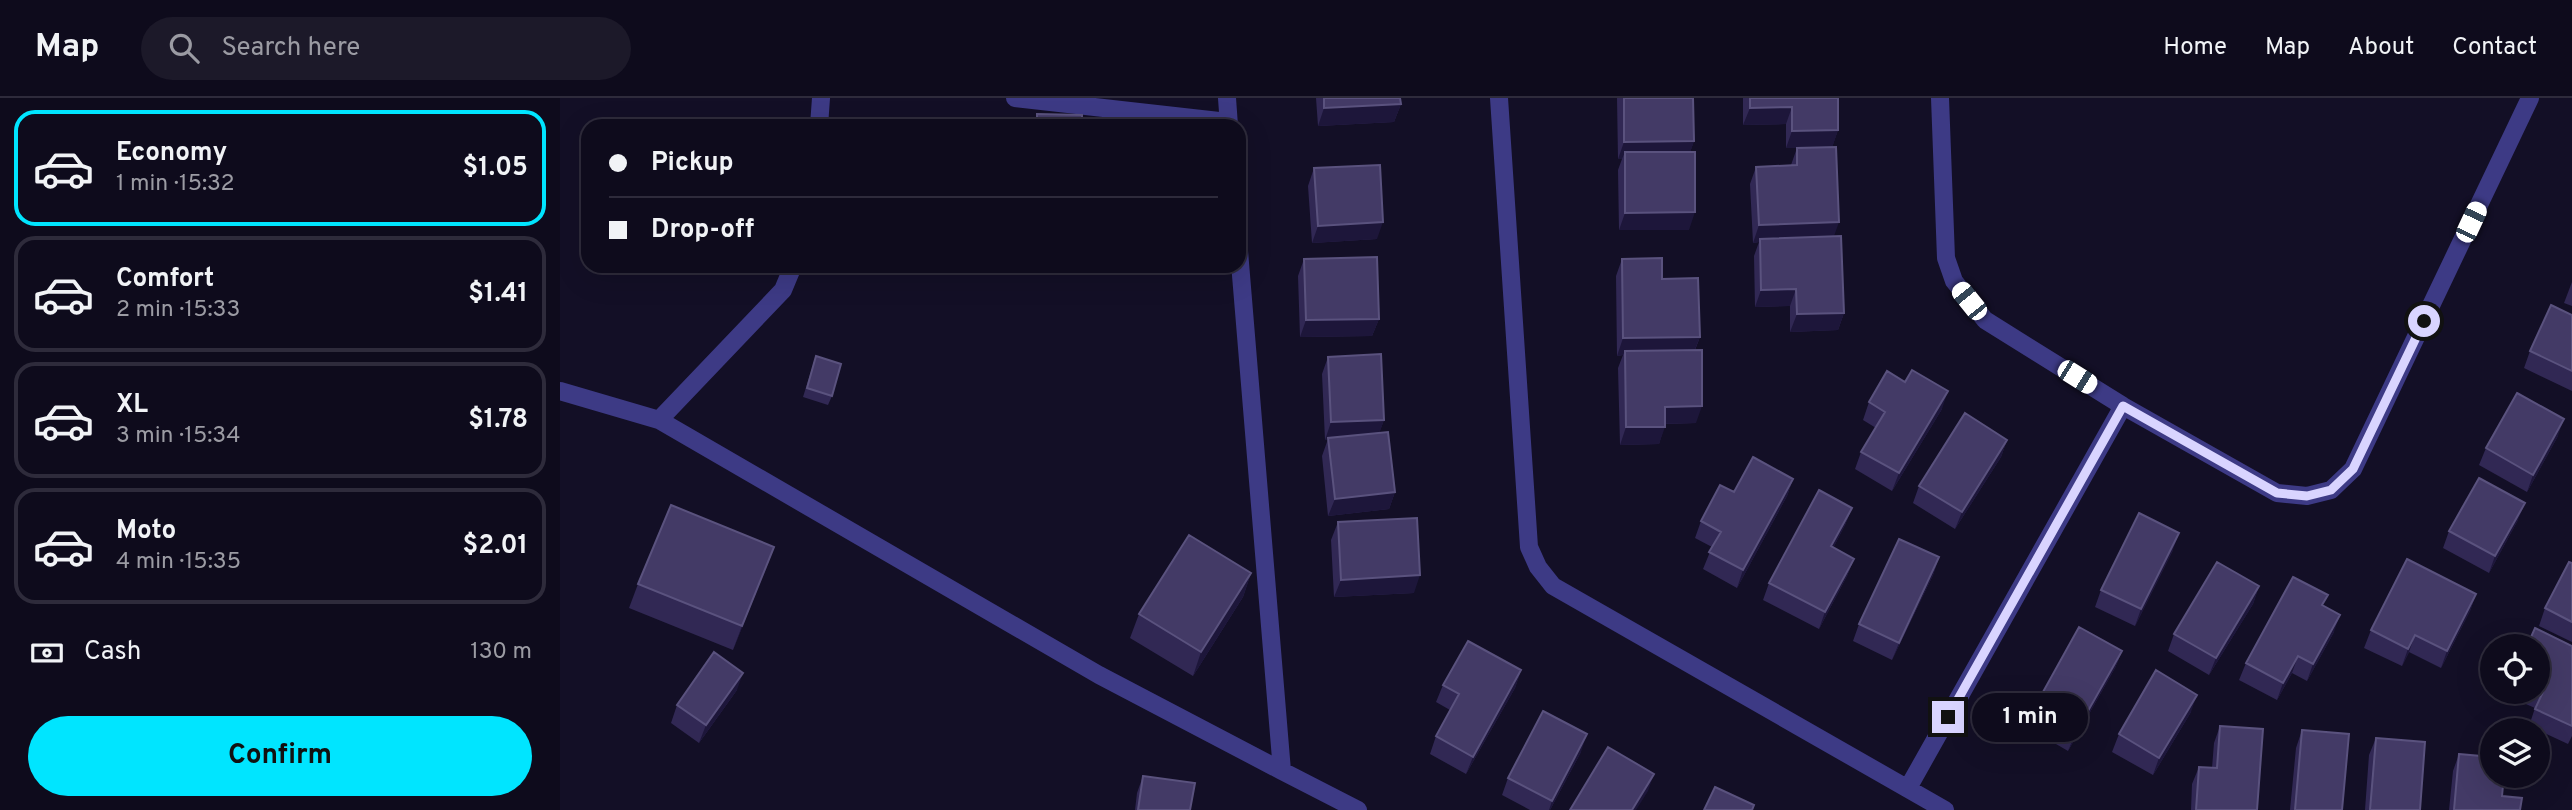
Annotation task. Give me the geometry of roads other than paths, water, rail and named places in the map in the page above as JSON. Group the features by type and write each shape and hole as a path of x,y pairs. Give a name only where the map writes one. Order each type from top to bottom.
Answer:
{"street":[{"path":"820,119 821,98"},
{"path":"1015,98 1187,119"},
{"path":"1227,98 1228,119"},
{"path":"1499,98 1529,547 1538,568 1553,586 1945,810"},
{"path":"1940,98 1946,258 1954,281 1985,320 2123,406 2277,493 2307,496 2331,490 2353,469 2530,98"},
{"path":"659,420 783,290 790,273"},
{"path":"1241,273 1283,771"},
{"path":"560,391 659,420 1099,675 1358,810"},
{"path":"1908,788 2123,406"}]}
